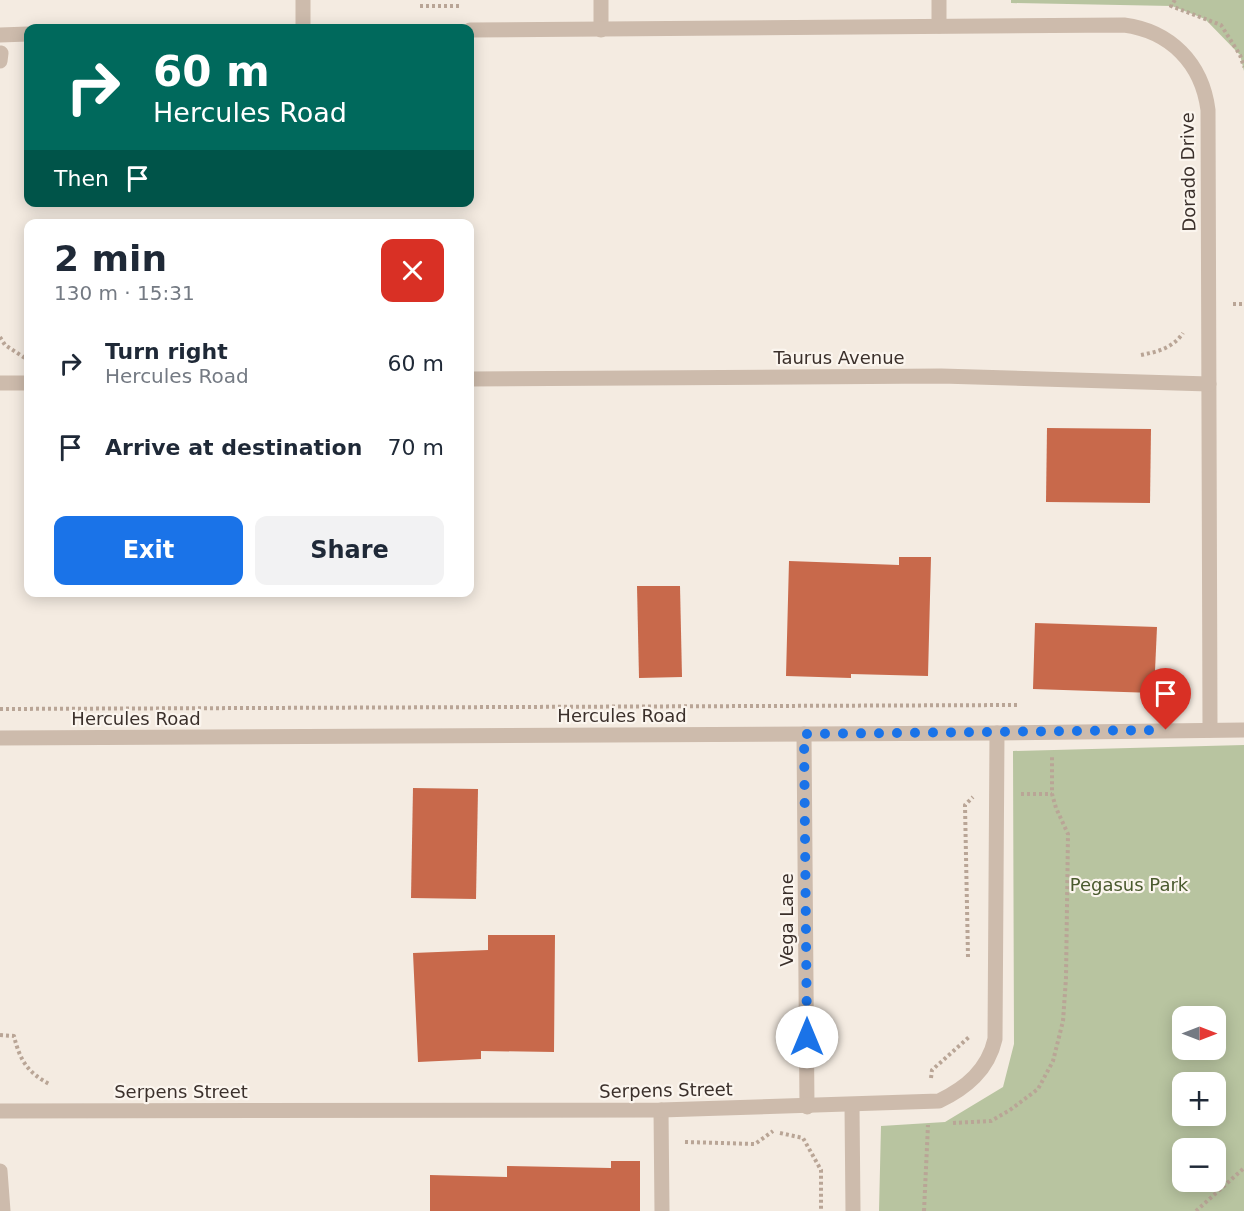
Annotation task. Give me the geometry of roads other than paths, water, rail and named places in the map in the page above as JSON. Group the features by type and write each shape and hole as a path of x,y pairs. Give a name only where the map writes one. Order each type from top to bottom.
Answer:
{"street":[{"path":"303,0 303,24"},
{"path":"601,0 602,30"},
{"path":"939,0 939,26"},
{"name":"Dorado Drive","path":"474,30 1124,25 1138,27 1159,35 1186,56 1203,85 1208,110 1210,730"},
{"path":"0,35 24,34"},
{"name":"Taurus Avenue","path":"474,379 941,375 1209,384"},
{"path":"0,383 24,383"},
{"name":"Hercules Road","path":"0,738 1244,730"},
{"name":"Serpens Street","path":"0,1111 662,1110 852,1106 939,1101 976,1077 992,1054 995,1039 997,733"},
{"name":"Vega Lane","path":"804,734 807,1107"},
{"path":"852,1106 853,1211"},
{"path":"662,1110 662,1211"},
{"path":"0,1171 3,1211"}],"park label":[{"name":"Pegasus Park","path":"1129,884"}]}
